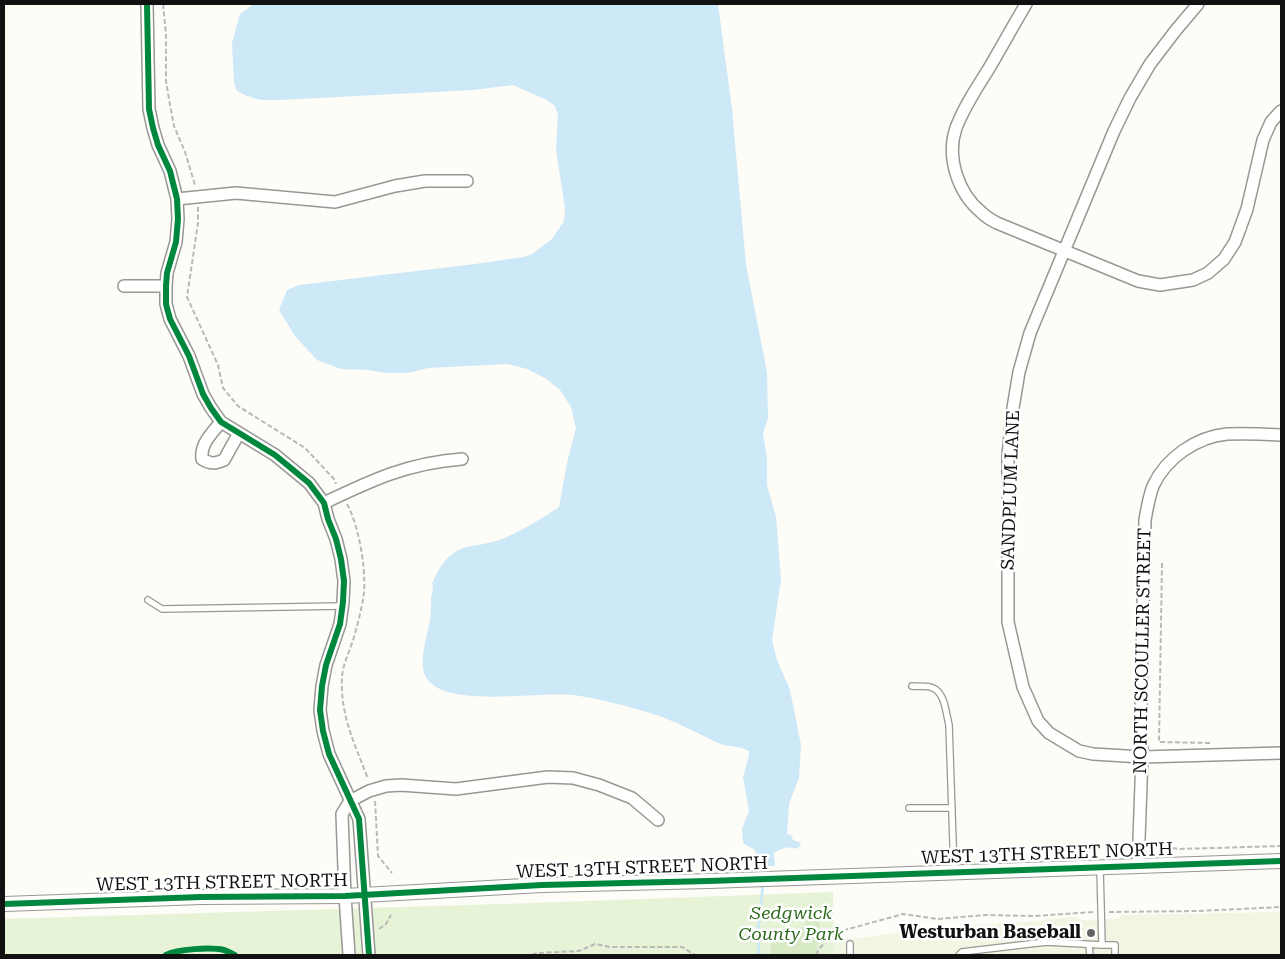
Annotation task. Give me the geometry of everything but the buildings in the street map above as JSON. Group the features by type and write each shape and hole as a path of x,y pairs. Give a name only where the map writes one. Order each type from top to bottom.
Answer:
{"street":[{"path":"147,4 149,109 152,128 170,171 177,199 176,242 167,273 166,286 166,304 170,319 189,356 210,408 221,422 275,455 309,483 324,503 336,538 344,581 342,606 340,624 326,665 320,710 329,754 359,819 369,955"},
{"path":"1026,4 966,107 956,129 953,147 955,167 959,181 969,200 981,213 997,223 1138,281 1160,285 1193,280 1208,273 1224,259 1235,242 1247,209 1263,140 1271,122 1281,111"},
{"name":"SANDPLUM LANE","path":"1198,4 1150,64 1130,98 1114,131 1030,333 1019,372 1008,456 1008,622 1023,687 1038,721 1049,733 1079,750 1093,754 1142,757 1281,753"},
{"path":"177,199 236,193 335,202 395,186 425,181 467,181"},
{"path":"124,286 166,286"},
{"path":"221,422 206,440 201,452 202,459 208,463 224,460 239,434"},
{"name":"NORTH SCOULLER STREET","path":"1138,866 1142,757 1141,691 1145,520 1148,500 1154,485 1164,470 1179,454 1194,444 1214,436 1226,434 1281,435"},
{"path":"324,503 390,473 438,460 462,458"},
{"path":"349,955 342,814 350,801 369,790 386,786 416,785 456,789 548,777 573,778 599,785 632,798 658,820"},
{"name":"WEST 13TH STREET NORTH","path":"4,904 201,897 345,896 542,885 1281,861"}],"lane":[{"path":"148,600 162,609 342,606"},
{"path":"912,686 932,687 940,693 945,707 949,725 954,873"},
{"path":"909,808 952,808"},
{"path":"1100,868 1102,946"},
{"path":"959,955 962,952 1046,942 1090,946 1115,945 1115,955"},
{"path":"850,944 850,955"},
{"path":"1090,946 1090,955"}],"path":[{"path":"1162,563 1159,742 1216,743"},
{"path":"1150,845 1179,849 1281,846"},
{"path":"817,955 818,950 828,938 842,930 902,914 938,919 986,915 1034,916 1102,912 1198,911 1281,907"},
{"path":"377,931 386,924 391,915"},
{"path":"532,955 537,953 579,951 595,944 610,947 682,947 695,955"}],"green space":[{"name":"Sedgwick County Park","path":"833,892 834,955 4,955 4,919"},
{"name":"Westurban Baseball","path":"1281,912 1281,955 834,955 834,941 944,927 1075,917 1080,920 1118,919 1122,915"},
{"path":"815,916 821,931 817,955 770,955 772,940 805,926 807,917"}],"water":[{"path":"254,4 718,4 732,109 746,265 767,372 768,418 763,434 767,458 767,485 776,517 781,579 772,640 777,660 790,690 801,745 799,778 789,804 787,834 791,835 793,840 801,843 798,849 785,848 774,853 775,866 757,866 755,850 743,843 742,829 749,811 743,777 749,751 739,747 720,744 659,716 606,701 564,695 474,696 453,693 437,687 426,677 423,657 431,613 432,584 442,564 452,554 464,548 509,536 559,507 568,458 576,428 571,407 560,390 545,378 527,369 507,364 428,368 408,373 341,369 317,360 295,336 279,310 287,290 299,285 475,264 524,257 532,254 552,239 564,221 565,208 556,150 558,115 555,106 547,100 513,85 473,90 279,100 261,100 247,96 237,91 234,83 232,43 240,14"}],"waterway":[{"path":"764,875 765,866"},
{"path":"759,955 758,932 763,884"}],"cycle path":[{"path":"147,4 149,109 158,145 170,171 177,199 176,242 167,273 166,286 166,304 170,319 189,356 203,394 221,422 275,455 309,483 324,503 341,559 344,581 340,624 326,665 320,710 329,754 359,819 369,955"},
{"path":"4,904 201,897 345,896 542,885 1281,861"},
{"path":"166,955 194,949 224,950 235,955"}],"place":[{"name":"Westurban Baseball","path":"1091,933"}]}
